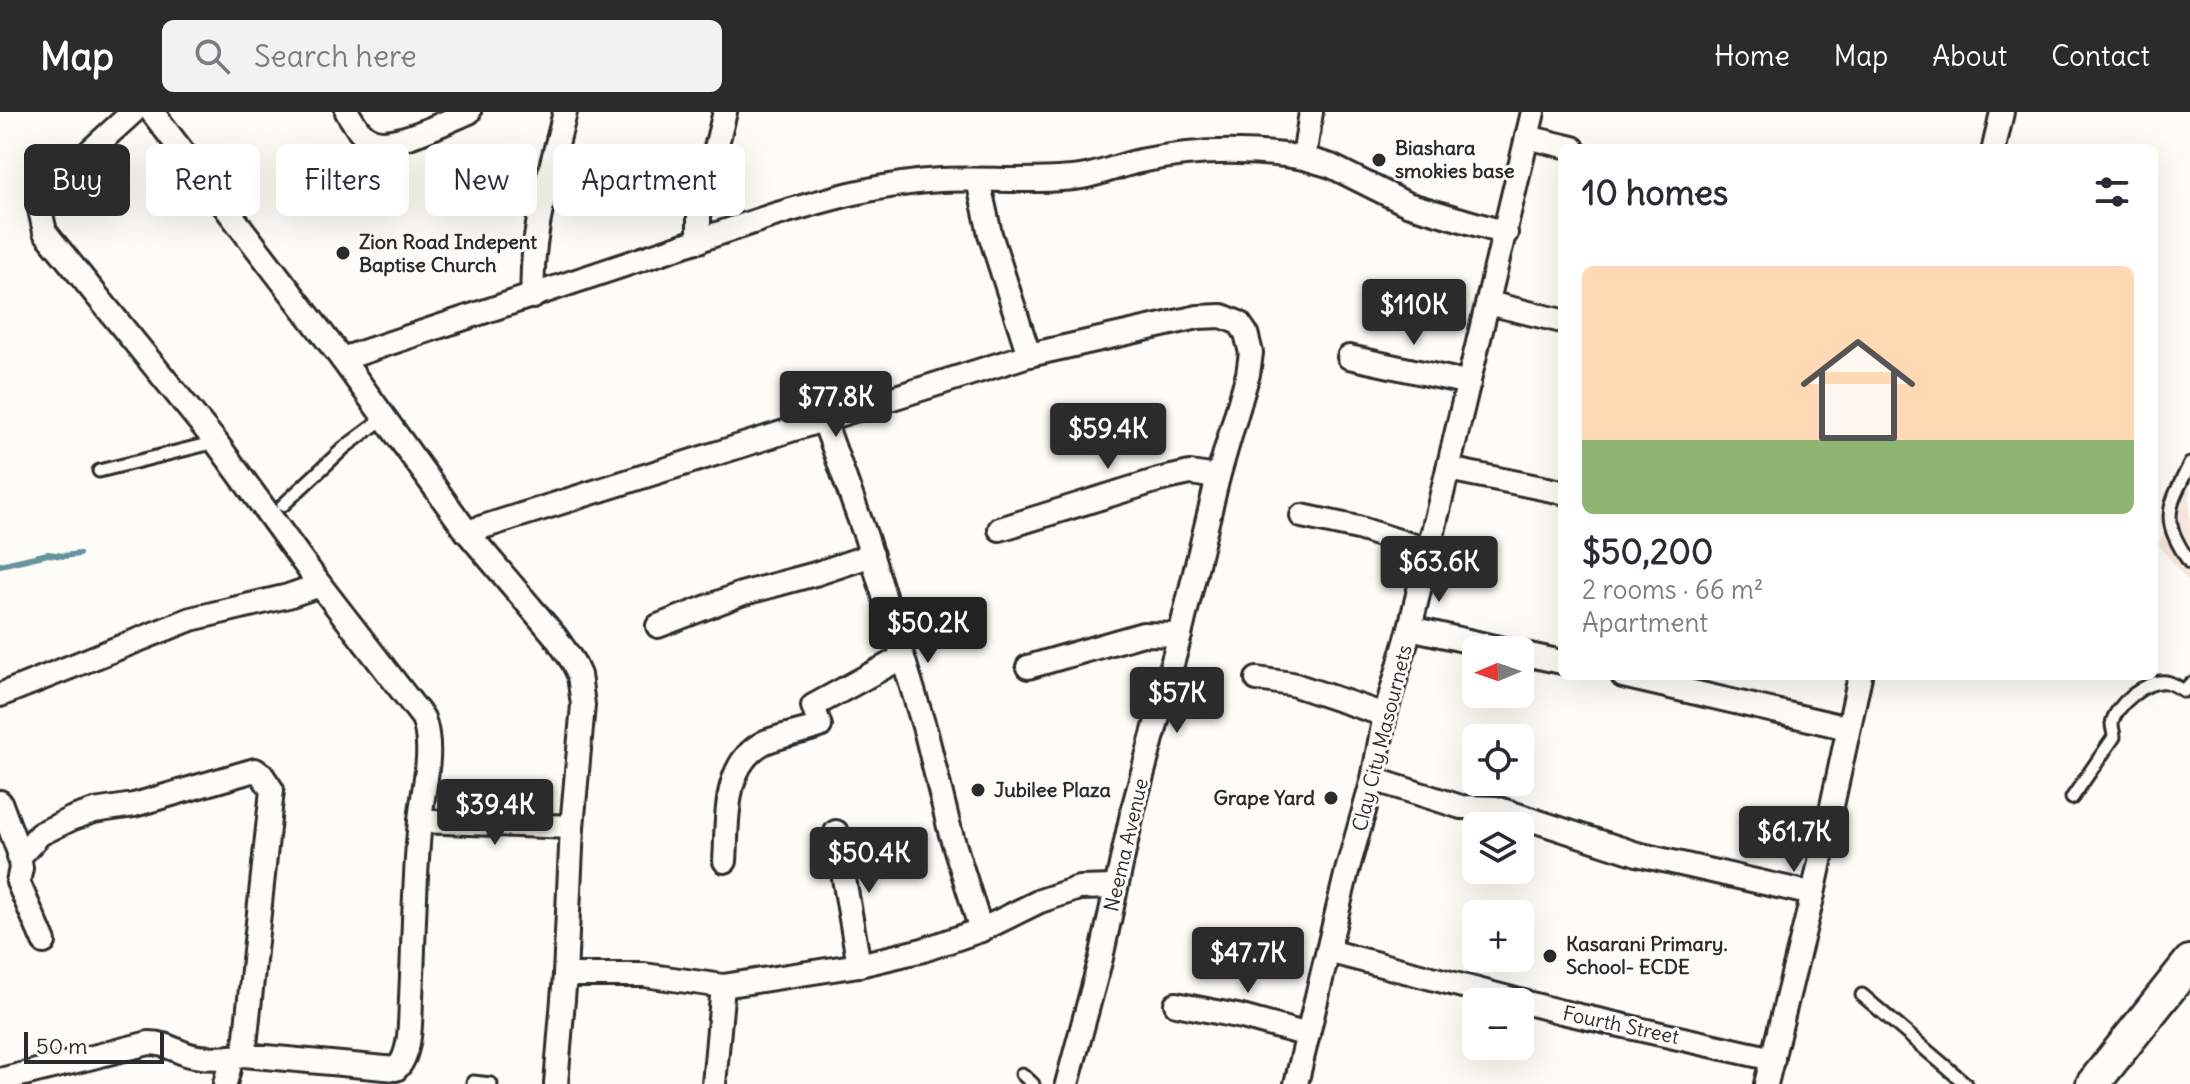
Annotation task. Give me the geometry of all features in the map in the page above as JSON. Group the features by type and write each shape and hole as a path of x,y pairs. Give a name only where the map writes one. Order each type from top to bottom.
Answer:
{"main road":[{"path":"2093,1084 2190,962"}],"street":[{"path":"0,1080 149,1043 164,1043 187,1054 396,1069 405,1055 411,1003 420,821 429,734 423,718 320,585 216,442 45,232 39,205 44,193 133,112"},
{"path":"152,112 342,359 467,532 555,636 579,675 583,705 556,1084"},
{"path":"347,112 359,131 371,140 381,142 413,136 469,112"},
{"path":"533,297 532,269 536,238 565,112"},
{"path":"699,241 699,215 725,112"},
{"path":"1304,158 1311,112"},
{"name":"Clay City Masournets","path":"1296,1084 1373,779 1385,715 1410,628 1533,112"},
{"path":"1995,144 2002,112"},
{"path":"1527,137 1558,144"},
{"path":"342,359 836,197 881,187 939,180 1083,177 1165,156 1230,152 1276,154 1331,166 1407,204 1506,233"},
{"path":"467,532 1029,355 990,234 978,180"},
{"path":"1488,303 1558,320"},
{"name":"Neema Avenue","path":"1029,355 1198,317 1222,316 1239,323 1246,333 1251,353 1067,1084"},
{"path":"1349,357 1469,383"},
{"path":"823,418 872,555 981,930"},
{"path":"1448,469 1558,491"},
{"path":"1000,529 1158,480 1190,473 1218,477"},
{"path":"1302,516 1358,528 1427,550"},
{"path":"658,626 741,594 872,555"},
{"path":"0,695 191,619 288,596 320,585"},
{"path":"1410,628 1462,640"},
{"path":"1028,667 1143,634 1180,635"},
{"path":"1534,656 1558,661"},
{"path":"725,861 730,795 742,758 765,742 820,726 813,706 901,658"},
{"path":"1257,679 1292,684 1385,715"},
{"path":"1640,680 1848,728"},
{"path":"1766,1084 1813,894 1859,680"},
{"path":"20,855 40,834 84,814 134,805 255,770 262,775 272,790 238,1056 225,1084"},
{"path":"1373,779 1461,807 1496,808 1637,854 1813,894"},
{"path":"0,802 20,855 18,882 44,942"},
{"path":"420,821 572,827"},
{"path":"836,832 859,965"},
{"path":"565,975 644,975 723,986 859,965 923,950 981,930 1040,901 1079,888 1115,887"},
{"name":"Fourth Street","path":"1328,951 1562,1012 1773,1059"},
{"path":"714,1084 723,986"},
{"path":"1176,1004 1242,1017 1308,1035"}],"lane":[{"path":"283,505 345,447 384,418"},
{"path":"99,471 216,442"},
{"path":"2190,464 2169,512 2170,528 2190,563"},
{"path":"2072,798 2107,751 2114,737 2112,723 2118,712 2140,688 2167,682 2184,691 2190,684"},
{"path":"1862,995 1966,1084"},
{"path":"1022,1074 1033,1084"},
{"path":"473,1082 491,1084"}],"shaded area":[{"path":"2190,480 2190,584 2158,544"}],"waterway":[{"path":"0,565 48,554 79,554"}],"place":[{"name":"Biashara smokies base","path":"1379,160"},
{"name":"Zion Road Indepent Baptise Church","path":"343,253"},
{"name":"Jubilee Plaza","path":"978,790"},
{"name":"Grape Yard","path":"1331,798"},
{"name":"Kasarani Primary. School- ECDE","path":"1550,956"}]}
